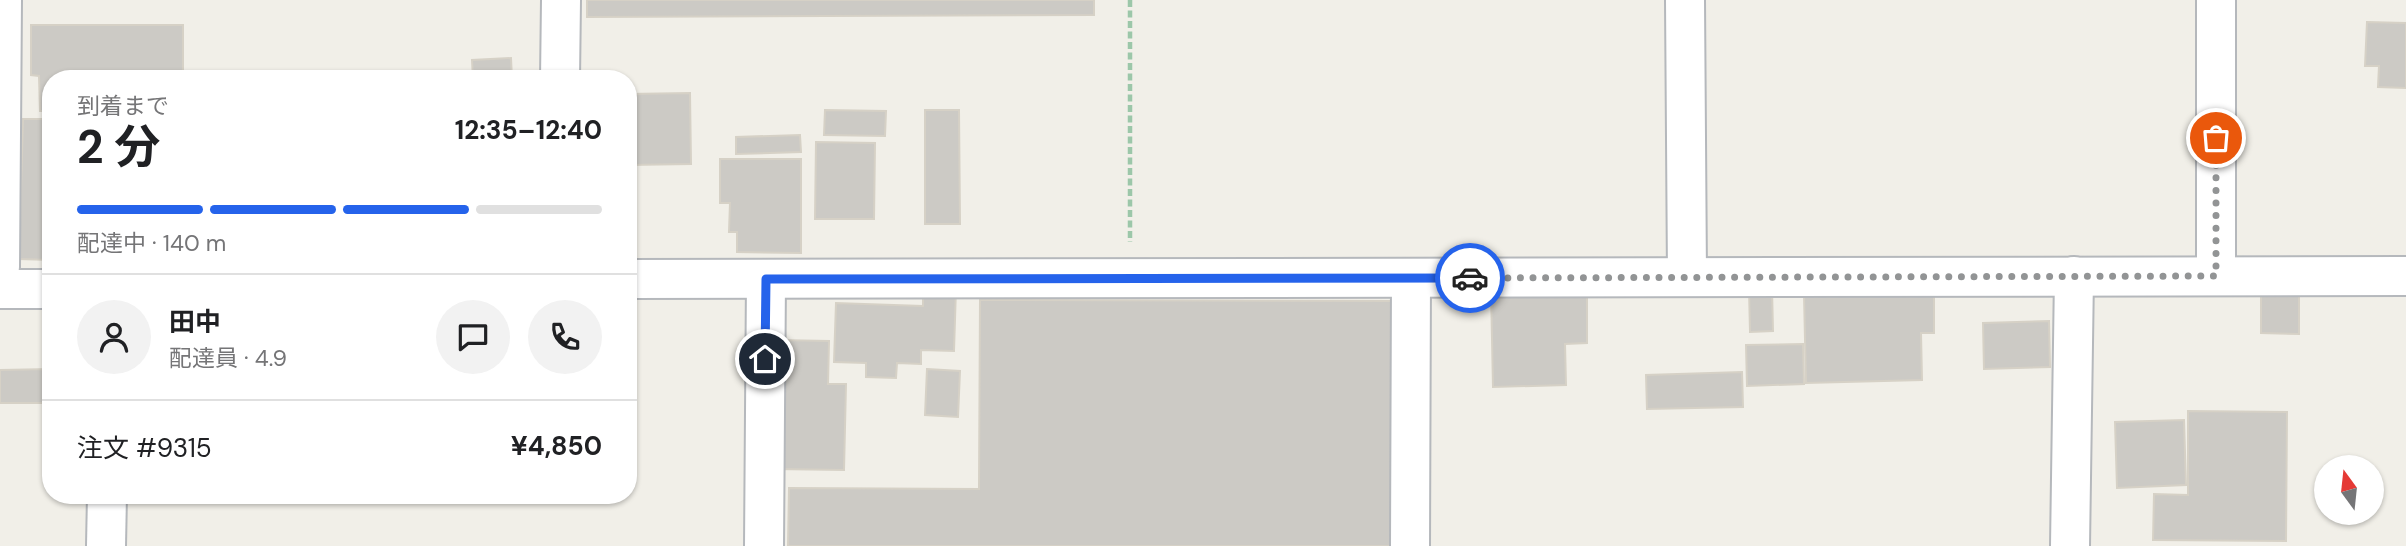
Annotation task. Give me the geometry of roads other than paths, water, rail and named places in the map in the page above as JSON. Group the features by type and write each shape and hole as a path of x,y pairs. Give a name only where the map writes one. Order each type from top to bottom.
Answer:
{"street":[{"path":"0,267 2,0"},
{"path":"560,70 561,0"},
{"path":"1685,0 1687,277"},
{"path":"2216,0 2216,276"},
{"path":"2070,546 2074,276"},
{"path":"637,279 2406,276"},
{"path":"1410,546 1411,278"},
{"path":"764,546 766,279"},
{"path":"0,289 42,289"},
{"path":"106,546 107,504"}]}
